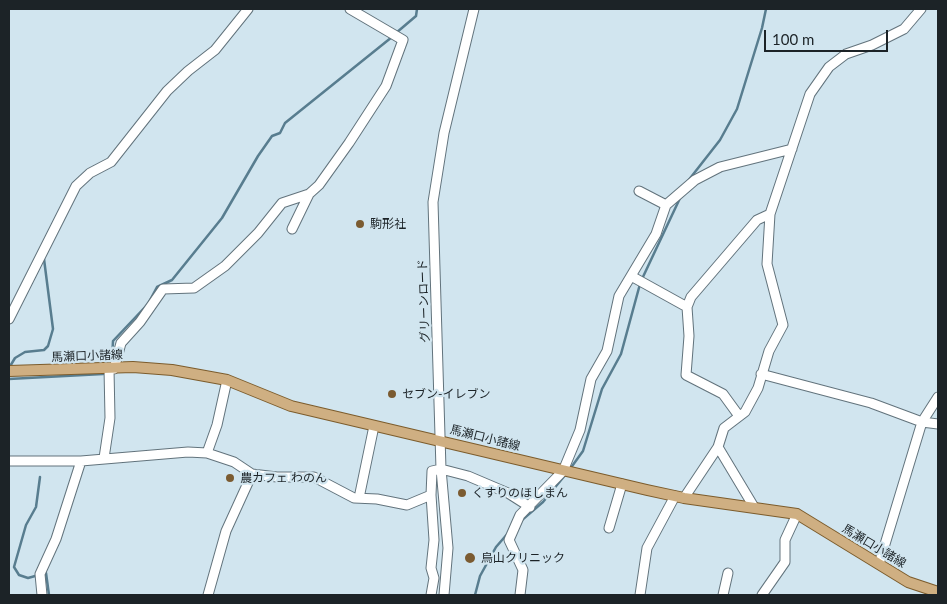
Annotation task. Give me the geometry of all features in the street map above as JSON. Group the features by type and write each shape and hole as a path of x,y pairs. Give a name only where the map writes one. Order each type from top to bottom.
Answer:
{"main road":[{"name":"馬瀬口小諸線","path":"9,371 133,367 172,370 227,380 290,406 441,440 563,471 679,497 797,514 908,582 938,592"}],"street":[{"path":"9,319 76,186 90,173 111,162 167,91 188,71 215,50 248,9"},
{"path":"292,229 309,194 319,184 344,150 386,86 403,40 350,9"},
{"name":"グリーンロード","path":"444,595 448,548 442,469 433,202 444,133 474,9"},
{"path":"640,595 647,548 679,497 718,447 724,428 745,412 758,388 769,352 783,325 767,264 770,214 810,94 828,67 846,54 872,45 904,29 921,9"},
{"path":"520,595 523,570 509,540 520,515 530,507 563,471 580,430 591,379 607,351 619,296 656,234 666,206 695,180 720,167 792,149"},
{"path":"639,191 666,206"},
{"path":"104,458 110,418 111,369 121,344 140,322 163,289 194,288 225,266 258,233 282,204 309,194"},
{"path":"739,416 723,394 686,375 689,336 687,307 691,297 757,220 770,214"},
{"path":"631,276 687,307"},
{"path":"761,374 871,403 922,422 938,424"},
{"path":"208,453 227,380"},
{"path":"879,564 922,422 938,396"},
{"path":"359,498 374,426"},
{"path":"718,447 754,507"},
{"path":"9,461 81,461 188,452 208,453 234,462 252,474 277,477 314,477 354,498 377,499 407,505 431,495"},
{"path":"42,595 40,574 56,540 81,461"},
{"path":"431,595 434,578 431,568 434,540 431,495 432,471 442,469 468,476 508,494 530,507"},
{"path":"208,595 226,531 252,474"},
{"path":"609,528 622,484"},
{"path":"762,595 785,562 785,540 797,514"},
{"path":"723,595 728,573"}],"waterway":[{"path":"396,33 416,16 417,9"},
{"path":"684,186 720,140 737,109 766,9"},
{"path":"112,360 113,341 148,304 157,287 172,280 222,218 258,156 272,136 280,133 285,123 392,37"},
{"path":"642,279 681,196"},
{"path":"9,368 15,358 25,352 44,350 48,346 53,329 44,259"},
{"path":"570,469 583,451 602,389 621,354 640,284"},
{"path":"9,379 103,374 105,371"},
{"path":"522,520 543,502 566,474"},
{"path":"40,477 36,507 26,525 14,567 19,575 28,578 46,573 49,595"},
{"path":"475,595 480,576 496,547 509,532"}],"place":[{"name":"駒形社","path":"360,224"},
{"name":"セブン-イレブン","path":"392,394"},
{"name":"農カフェ わのん","path":"230,478"},
{"name":"くすりのほしまん","path":"462,493"},
{"name":"烏山クリニック","path":"470,558"}]}
